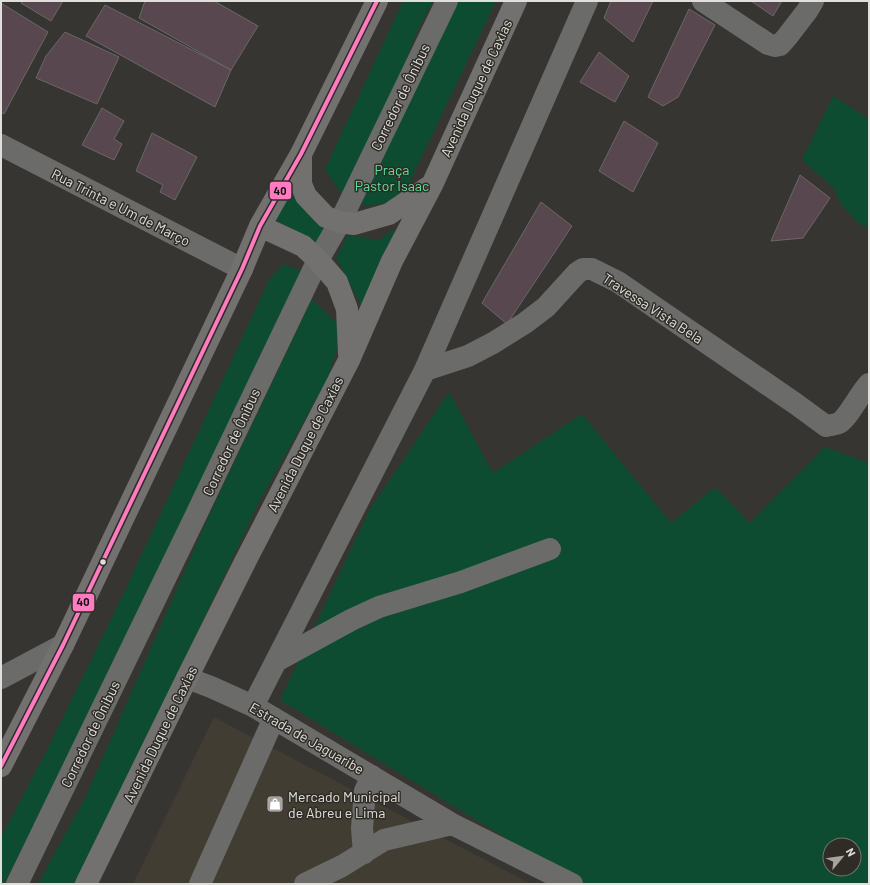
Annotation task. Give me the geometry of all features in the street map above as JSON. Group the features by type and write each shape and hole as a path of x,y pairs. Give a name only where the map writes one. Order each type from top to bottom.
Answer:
{"highway":[{"path":"1,766 62,645 242,269 260,226 301,154 377,1"},
{"name":"Avenida Duque de Caxias","path":"86,884 247,557 349,360 392,261 432,185 516,1"},
{"path":"301,154 300,184 306,196 326,217 340,222 354,224 389,214 432,185"},
{"path":"260,226 303,246 318,260 337,282 348,309 349,360"}],"street":[{"name":"Corredor de Ônibus","path":"16,884 196,516 318,260 340,222 447,1"},
{"path":"253,706 425,370 587,1"},
{"path":"703,1 768,44 775,46 780,45 787,37 813,1"},
{"name":"Rua Trinta e Um de Março","path":"1,145 242,269"},
{"name":"Travessa Vista Bela","path":"425,370 468,356 525,324 546,307 577,273 583,269 592,269 624,286 826,426 839,423 846,416 869,384"},
{"path":"276,661 350,620 379,607 461,582 550,549"},
{"path":"1,678 62,645"},
{"name":"Estrada de Jaguaribe","path":"187,678 253,706 452,824 572,884"},
{"path":"200,884 274,718"},
{"path":"364,852 362,828 365,791 372,776"},
{"path":"304,884 342,866 384,840 452,824"}],"shaded area":[{"name":"Mercado Municipal de Abreu e Lima","path":"214,717 531,884 133,884"}],"green space":[{"path":"403,1 433,1 418,30 348,202 325,169"},
{"name":"Praça Pastor Isaac","path":"456,1 496,1 403,196 382,204 359,204"},
{"path":"833,96 869,119 869,228 858,223 840,203 834,188 802,160"},
{"path":"292,187 327,227 317,246 302,234 274,219"},
{"path":"414,218 363,309 336,258 348,235 378,240"},
{"path":"284,264 303,272 113,669 4,884 1,884 1,837 45,754 122,597 269,280"},
{"path":"312,299 343,329 328,378 259,502 79,884 38,884 86,796 210,513"},
{"path":"449,392 493,473 582,414 671,523 715,487 750,523 825,447 869,463 869,884 581,884 280,700 370,509"}],"building":[{"path":"22,1 63,1 51,21 21,3"},
{"path":"145,1 214,1 258,26 231,70 139,18"},
{"path":"611,1 653,1 633,42 604,18"},
{"path":"751,1 782,1 773,16"},
{"path":"1,3 48,32 4,114 1,112"},
{"path":"105,5 231,70 215,107 86,36"},
{"path":"689,9 715,25 678,97 663,106 648,97"},
{"path":"65,32 119,57 97,104 36,78 46,56"},
{"path":"599,52 629,76 615,102 580,82"},
{"path":"102,108 124,121 114,139 122,144 114,160 82,145"},
{"path":"624,121 658,143 633,192 599,171"},
{"path":"152,133 197,157 175,200 160,192 163,185 136,171"},
{"path":"800,175 830,198 803,238 771,241"},
{"path":"541,202 572,226 507,324 482,303"}],"transit line":[{"name":"40","path":"1,766 63,645 242,269 260,226 301,154 377,1"}],"place":[{"name":"Mercado Municipal de Abreu e Lima","path":"275,804"}]}
